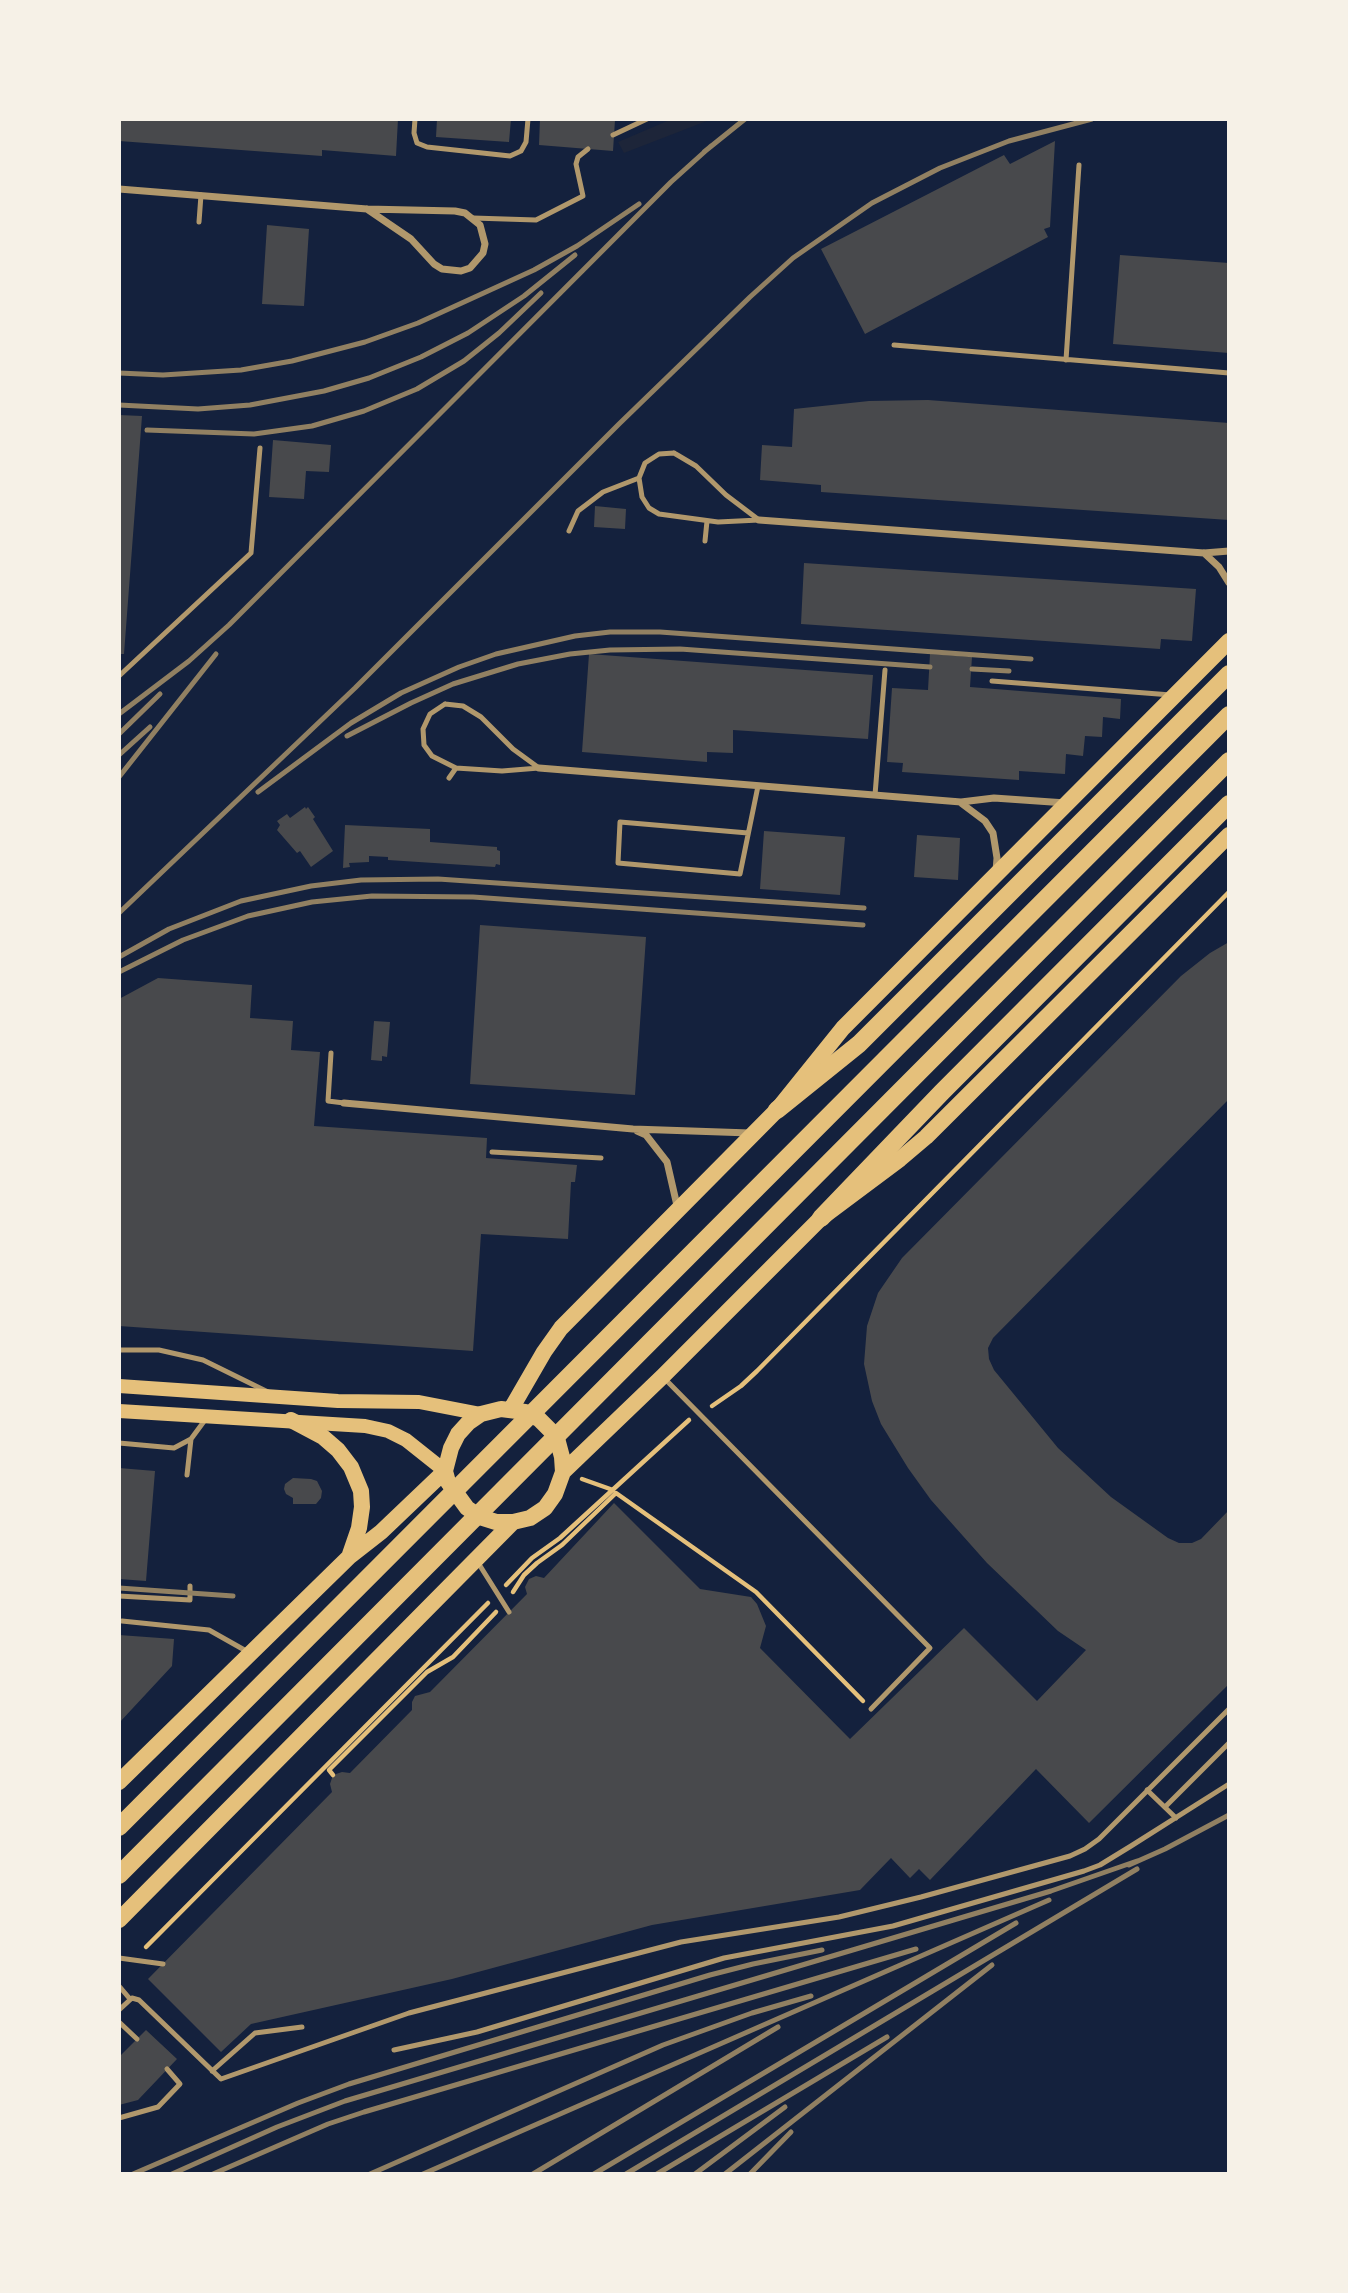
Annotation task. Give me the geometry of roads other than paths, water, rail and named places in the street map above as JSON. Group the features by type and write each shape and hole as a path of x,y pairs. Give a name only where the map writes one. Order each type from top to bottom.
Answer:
{"highway":[{"path":"777,1110 859,1044 1229,674"},
{"path":"119,1827 1229,715"},
{"path":"119,1875 1229,761"},
{"path":"821,1218 942,1092 1229,804"}],"main road":[{"path":"511,1409 561,1328 777,1110 843,1028 1229,640"},
{"path":"563,1472 821,1218 926,1137 1229,835"},
{"path":"119,1386 278,1397 419,1402 481,1414"},
{"path":"119,1410 365,1426 388,1432 406,1440 445,1471 448,1482 467,1508 488,1520 513,1522 530,1518 545,1508 555,1494 563,1472 558,1443 550,1430 539,1419 526,1412 500,1409 481,1414 468,1423 458,1434 445,1471 381,1532 349,1557 251,1654 127,1767 119,1782"},
{"path":"291,1420 323,1437 351,1467 361,1491 362,1507 359,1528 349,1557"},
{"path":"119,1920 513,1522"}],"street":[{"path":"119,189 367,209 455,211 473,218 484,234 483,253 470,268 451,272 434,264 411,239 367,209"},
{"path":"759,520 1204,554 1229,551"},
{"path":"1204,554 1219,567 1229,583"},
{"path":"540,768 961,802 994,799 1066,803"},
{"path":"961,802 985,821 993,833 997,858 995,875"},
{"path":"344,1103 633,1129 754,1133"},
{"path":"633,1129 646,1135 667,1161 678,1210"}],"lane":[{"path":"415,119 414,133 417,143 427,147 510,156 521,151 526,142 528,119"},
{"path":"613,135 647,119"},
{"path":"473,218 536,220 583,196 576,164 578,157 588,149"},
{"path":"1066,360 1079,164"},
{"path":"199,222 201,195"},
{"path":"894,345 1229,373"},
{"path":"119,676 251,552 260,448"},
{"path":"674,453 696,466 726,495 759,520 707,521 659,514 649,508 642,498 639,478 645,463 659,454 674,453"},
{"path":"569,531 578,512 603,492 639,478"},
{"path":"705,541 707,521"},
{"path":"875,795 885,670"},
{"path":"992,681 1174,695"},
{"path":"445,704 463,706 481,717 513,749 540,768 502,771 456,768 432,756 422,737 425,720 445,704"},
{"path":"449,778 456,768"},
{"path":"748,833 620,822 618,863 740,874 758,786"},
{"path":"331,1053 328,1101 344,1103"},
{"path":"492,1152 601,1158"},
{"path":"119,1350 159,1350 203,1360 278,1397"},
{"path":"663,1376 930,1648 871,1709"},
{"path":"119,1443 174,1448 191,1439 208,1416"},
{"path":"187,1475 191,1439"},
{"path":"477,1560 509,1612"},
{"path":"119,1596 190,1601 190,1586"},
{"path":"122,1621 209,1630 251,1654"},
{"path":"119,1986 130,1999 139,2000 220,2079 409,2013 681,1942 839,1917 1070,1856 1099,1839 1229,1709"},
{"path":"1165,1807 1229,1743"},
{"path":"394,2050 477,2032 724,1958 859,1935 1100,1865 1229,1784"},
{"path":"1147,1790 1176,1818"},
{"path":"119,1958 163,1964"},
{"path":"119,2010 130,1999"},
{"path":"119,2022 137,2039"},
{"path":"212,2071 255,2033 302,2027"},
{"path":"119,2118 158,2107 180,2084 167,2069"}],"railway":[{"path":"704,152 745,119"},
{"path":"119,913 355,688 619,424 793,258 872,203 940,168 1009,141 1092,119"},
{"path":"119,714 189,661 229,625 671,182 711,146"},
{"path":"119,373 163,375 241,370 292,361 365,342 418,323 534,270 577,246 639,204"},
{"path":"119,405 198,409 250,405 324,391 369,378 421,357 468,333 524,296 575,255"},
{"path":"147,430 254,434 312,426 364,411 417,389 464,361 499,333 541,293"},
{"path":"258,792 351,723 401,693 496,654 575,636 610,632 660,632 1031,659"},
{"path":"347,736 453,684 518,664 570,654 610,650 680,649 930,667"},
{"path":"119,777 216,654"},
{"path":"972,669 1009,671"},
{"path":"119,734 160,694"},
{"path":"119,755 150,727"},
{"path":"119,957 169,929 241,901 311,886 361,880 438,879 864,908"},
{"path":"119,972 183,940 248,916 312,902 372,896 473,897 863,925"},
{"path":"119,1588 233,1596"},
{"path":"1129,1865 1229,1815"},
{"path":"172,2174 277,2127 345,2101 1051,1891 1137,1861"},
{"path":"626,2174 1137,1869"},
{"path":"423,2174 1049,1900"},
{"path":"594,2174 1016,1923"},
{"path":"213,2174 328,2124 364,2112 916,1949"},
{"path":"133,2174 349,2084 710,1975 822,1950"},
{"path":"725,2174 992,1965"},
{"path":"370,2174 663,2045 752,2013 811,1996"},
{"path":"533,2174 778,2027"},
{"path":"657,2174 887,2037"},
{"path":"695,2174 785,2107"},
{"path":"750,2174 791,2132"}]}
